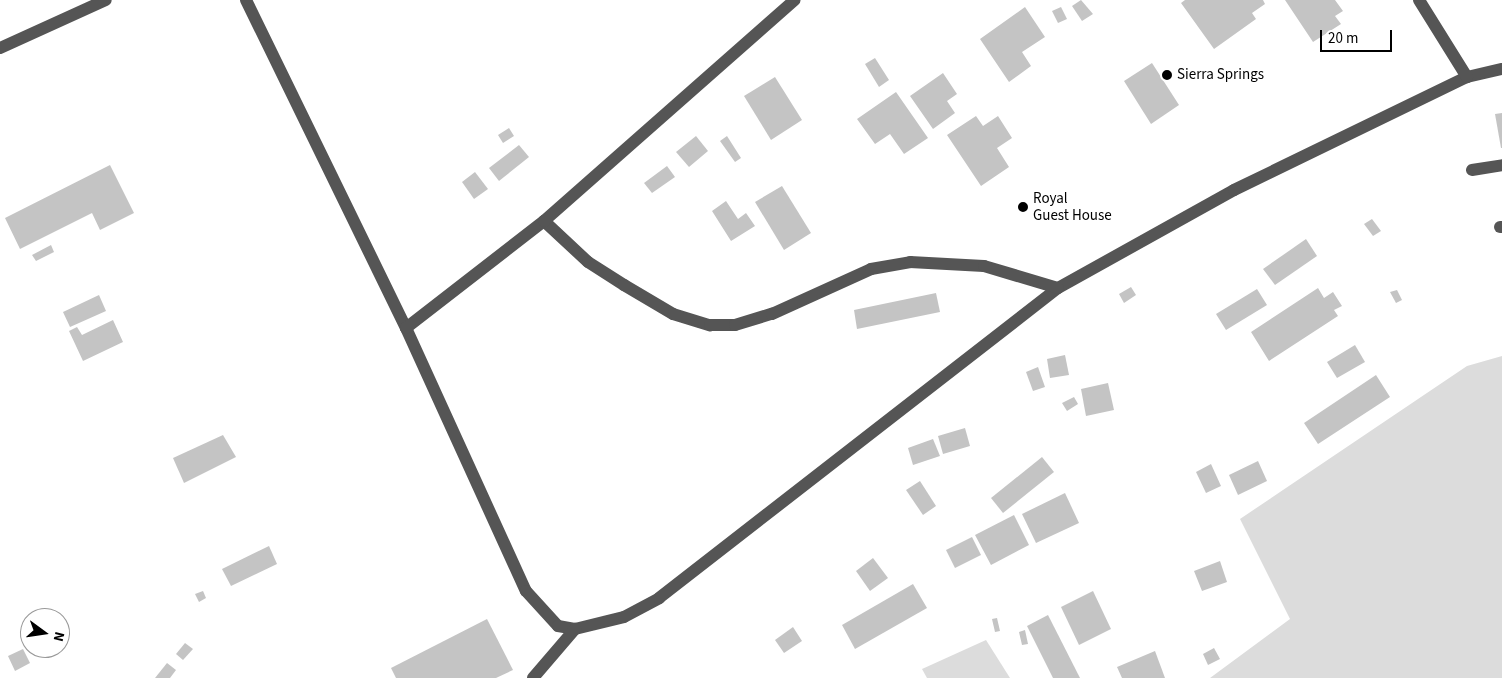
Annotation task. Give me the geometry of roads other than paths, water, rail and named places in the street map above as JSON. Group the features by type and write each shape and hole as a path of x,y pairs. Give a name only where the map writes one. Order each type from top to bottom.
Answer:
{"street":[{"path":"0,48 106,0"},
{"path":"246,0 406,328 526,591 558,626 575,629 624,617 659,598 1058,288 1234,190 1467,78 1502,69"},
{"path":"406,328 544,221 795,0"},
{"path":"1419,0 1467,78"},
{"path":"1472,170 1502,165"},
{"path":"544,221 588,262 624,285 673,314 710,325 735,325 772,314 870,270 910,262 984,266 1058,288"},
{"path":"533,678 575,629"}],"place":[{"name":"Sierra Springs","path":"1167,75"},
{"name":"Royal Guest House","path":"1023,207"}]}
